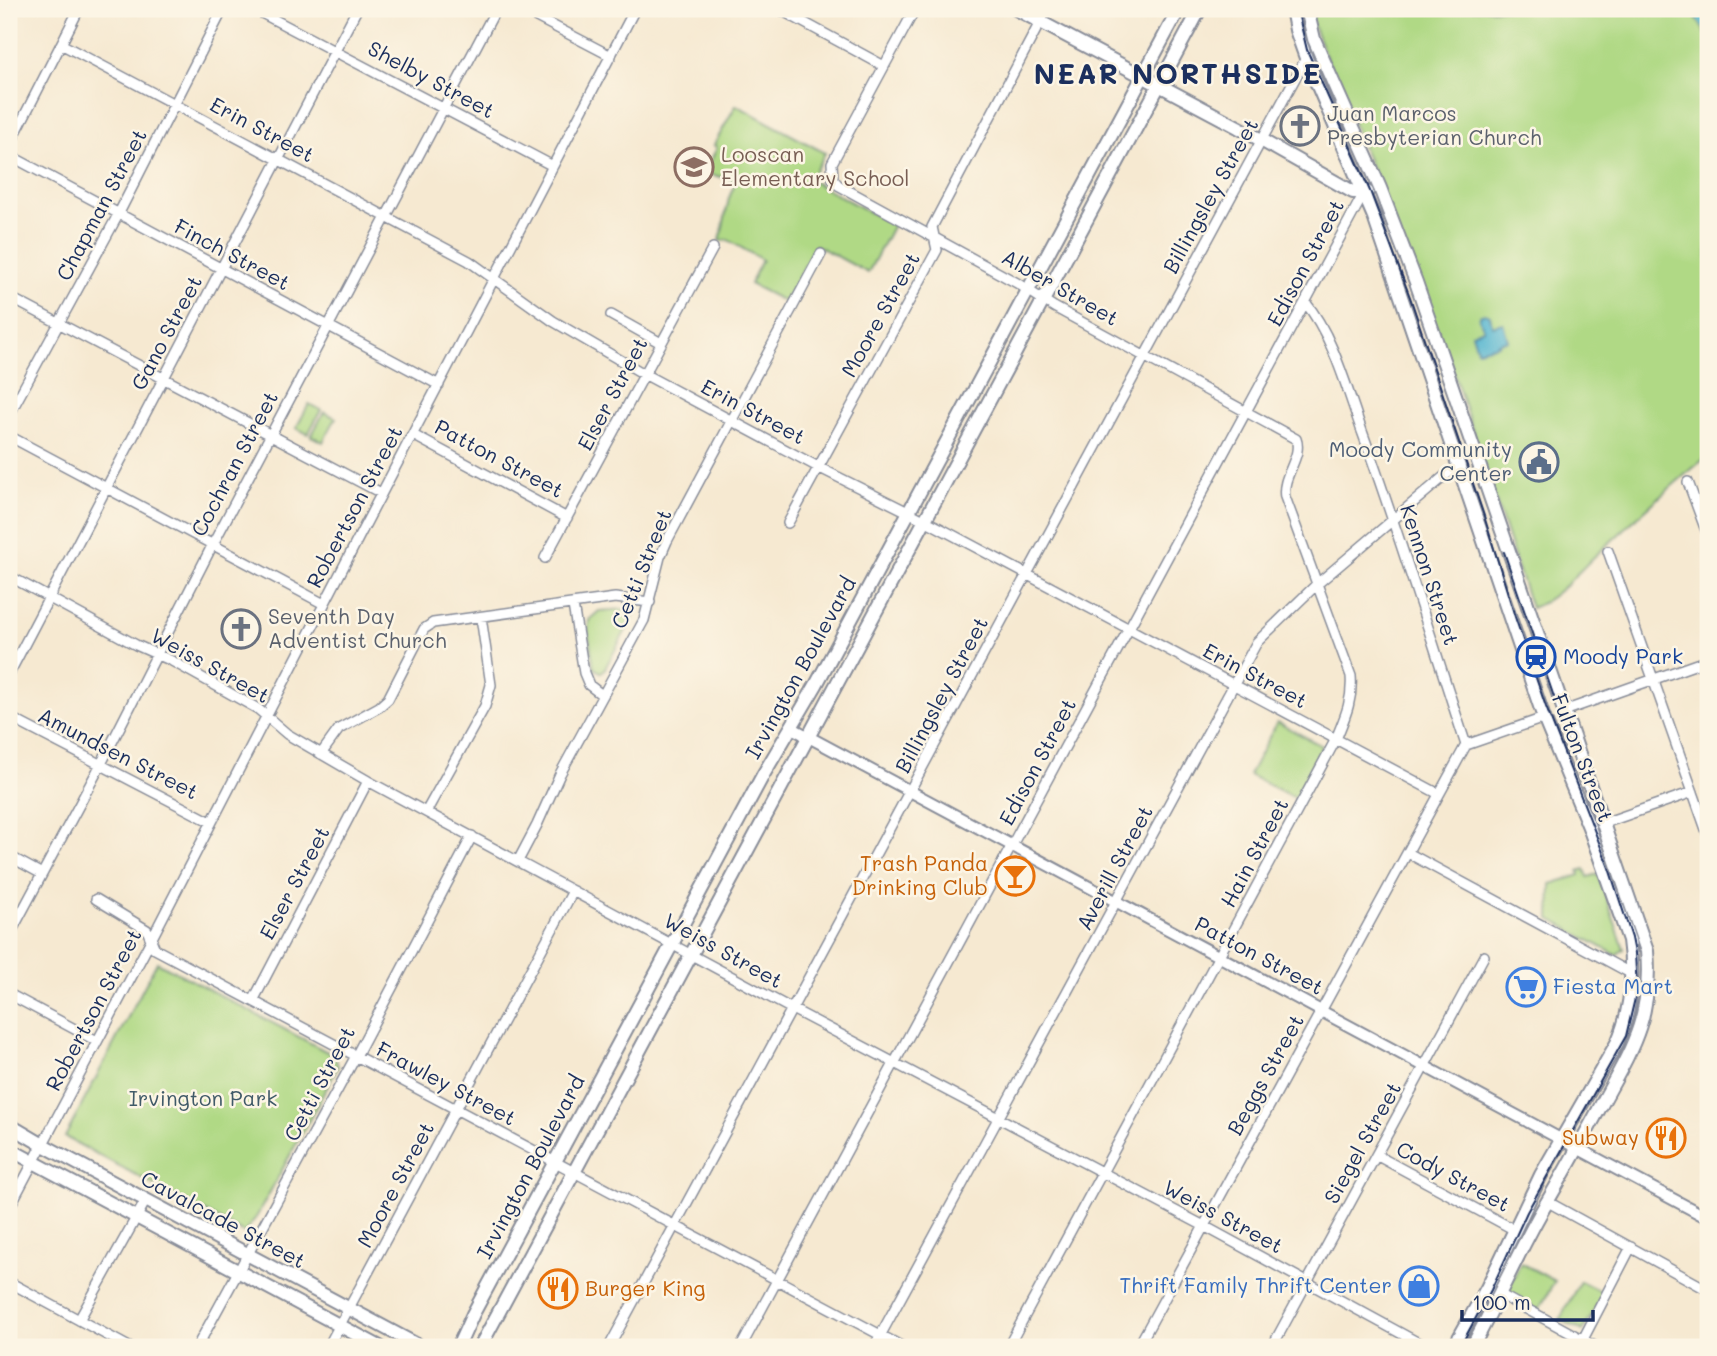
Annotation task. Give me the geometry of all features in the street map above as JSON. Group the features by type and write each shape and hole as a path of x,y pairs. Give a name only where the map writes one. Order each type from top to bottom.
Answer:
{"main road":[{"path":"1016,9 1262,140 1353,192 1364,193 1380,188"},
{"name":"Irvington Boulevard","path":"458,1347 495,1273 1179,9"},
{"name":"Irvington Boulevard","path":"480,1347 1200,9"},
{"name":"Fulton Street","path":"1292,9 1306,58 1364,193 1460,465 1544,718 1589,827 1629,940 1632,974 1625,1023 1617,1043 1560,1140 1454,1347"},
{"name":"Fulton Street","path":"1307,9 1314,39 1380,188 1416,282 1647,951 1648,991 1635,1043 1472,1347"},
{"path":"1095,164 1112,173"},
{"path":"968,403 985,411"},
{"path":"832,654 849,663"},
{"path":"727,843 745,854"},
{"path":"615,1051 634,1062"},
{"name":"Cavalcade Street","path":"9,1125 421,1347"},
{"name":"Cavalcade Street","path":"9,1149 380,1347"},
{"path":"495,1273 514,1283"}],"street":[{"path":"9,146 79,9"},
{"name":"Chapman Street","path":"9,415 118,215 223,9"},
{"name":"Shelby Street","path":"254,9 335,49 553,166"},
{"name":"Gano Street","path":"9,674 357,9"},
{"name":"Cochran Street","path":"9,936 101,764 270,434 496,9"},
{"path":"522,9 611,56"},
{"name":"Robertson Street","path":"9,1208 635,9"},
{"path":"779,9 884,66 915,9"},
{"name":"Moore Street","path":"788,523 937,250 932,227 1047,9"},
{"name":"Erin Street","path":"61,44 470,261 553,321 644,374 1439,794"},
{"name":"Billingsley Street","path":"609,1347 1306,58"},
{"name":"Alber Street","path":"884,66 832,163 833,179 838,185 1143,356 1286,432"},
{"name":"Finch Street","path":"9,155 439,385"},
{"name":"Edison Street","path":"741,1347 1364,193"},
{"name":"Elser Street","path":"545,558 713,248"},
{"name":"Cetti Street","path":"518,861 560,774 643,620 664,549 821,254"},
{"path":"9,297 381,493"},
{"name":"Kennon Street","path":"1306,302 1320,323 1333,354 1393,519 1465,745"},
{"path":"611,315 661,343"},
{"name":"Hain Street","path":"1008,1347 1336,739 1350,704 1351,676 1285,496 1284,482 1298,444 1296,439 1286,432"},
{"name":"Patton Street","path":"414,435 567,518"},
{"path":"9,436 324,604"},
{"name":"Averill Street","path":"874,1347 1233,684 1264,634 1316,585 1460,465"},
{"path":"1688,482 1708,536"},
{"path":"1608,551 1708,835"},
{"name":"Weiss Street","path":"9,576 258,709 287,734 368,781 1426,1347"},
{"path":"321,754 339,729 379,707 387,699 424,629 433,623 615,598 650,602"},
{"path":"573,605 584,673 589,685 602,695"},
{"path":"426,812 485,706 491,685 481,617"},
{"path":"1564,711 1708,660"},
{"name":"Amundsen Street","path":"9,717 211,822"},
{"path":"1465,745 1544,718"},
{"name":"Patton Street","path":"792,728 1708,1218"},
{"name":"Beggs Street","path":"1138,1347 1465,745"},
{"name":"Elser Street","path":"253,1001 368,781"},
{"path":"1604,824 1693,792"},
{"name":"Cetti Street","path":"197,1347 356,1056 472,836"},
{"path":"1408,853 1632,974"},
{"path":"9,856 42,874"},
{"name":"Moore Street","path":"328,1347 573,891"},
{"name":"Frawley Street","path":"96,899 147,930 155,949 903,1347"},
{"name":"Siegel Street","path":"1272,1347 1484,956"},
{"path":"9,994 97,1041"},
{"name":"Cody Street","path":"1376,1156 1513,1229"},
{"path":"79,1320 146,1200"},
{"path":"1548,1202 1708,1290"},
{"path":"1581,1344 1631,1247"},
{"path":"9,1282 128,1347"},
{"path":"1501,1295 1581,1344 1596,1347"}],"green space":[{"name":"Moody Park","path":"1312,9 1690,9 1708,37 1708,456 1650,505 1557,593 1531,608 1449,359 1313,25"},
{"path":"736,105 825,153 810,180 893,225 868,273 816,245 785,302 750,284 762,260 728,240 720,241 729,198 736,181 709,174 709,164 717,148 714,145"},
{"path":"309,404 321,410 308,434 296,428"},
{"path":"324,412 336,418 323,442 311,436"},
{"path":"625,609 634,616 601,672 594,668 588,631 589,620 599,611"},
{"path":"1277,722 1322,746 1295,798 1249,775"},
{"path":"1585,869 1588,877 1598,874 1624,949 1616,955 1550,919 1551,884 1580,875 1579,871"},
{"name":"Irvington Park","path":"157,962 335,1056 338,1067 257,1216 244,1233 65,1137"},
{"path":"1521,1263 1555,1281 1538,1311 1509,1294 1507,1290"},
{"path":"1580,1281 1604,1293 1583,1331 1560,1319"}],"water":[{"path":"1481,314 1490,315 1492,326 1503,323 1508,340 1477,350 1472,333 1484,329 1479,319"}],"waterway":[{"path":"1700,9 1708,21"}],"tram line":[{"path":"1297,9 1307,50 1370,191 1410,297 1515,617 1546,707 1609,868 1635,953 1637,990 1626,1036 1527,1212 1491,1290 1460,1347"},
{"path":"1504,552 1554,697"}],"place":[{"name":"Juan Marcos Presbyterian Church","path":"1300,126"},
{"name":"Looscan Elementary School","path":"694,167"},
{"name":"Moody Community Center","path":"1539,462"},
{"name":"Seventh Day Adventist Church","path":"241,629"},
{"name":"Moody Park","path":"1536,657"},
{"name":"Trash Panda Drinking Club","path":"1015,876"},
{"name":"Fiesta Mart","path":"1526,987"},
{"name":"Subway","path":"1666,1138"},
{"name":"Thrift Family Thrift Center","path":"1419,1286"},
{"name":"Burger King","path":"558,1289"}],"district":[{"name":"NEAR NORTHSIDE","path":"1178,74"}]}
